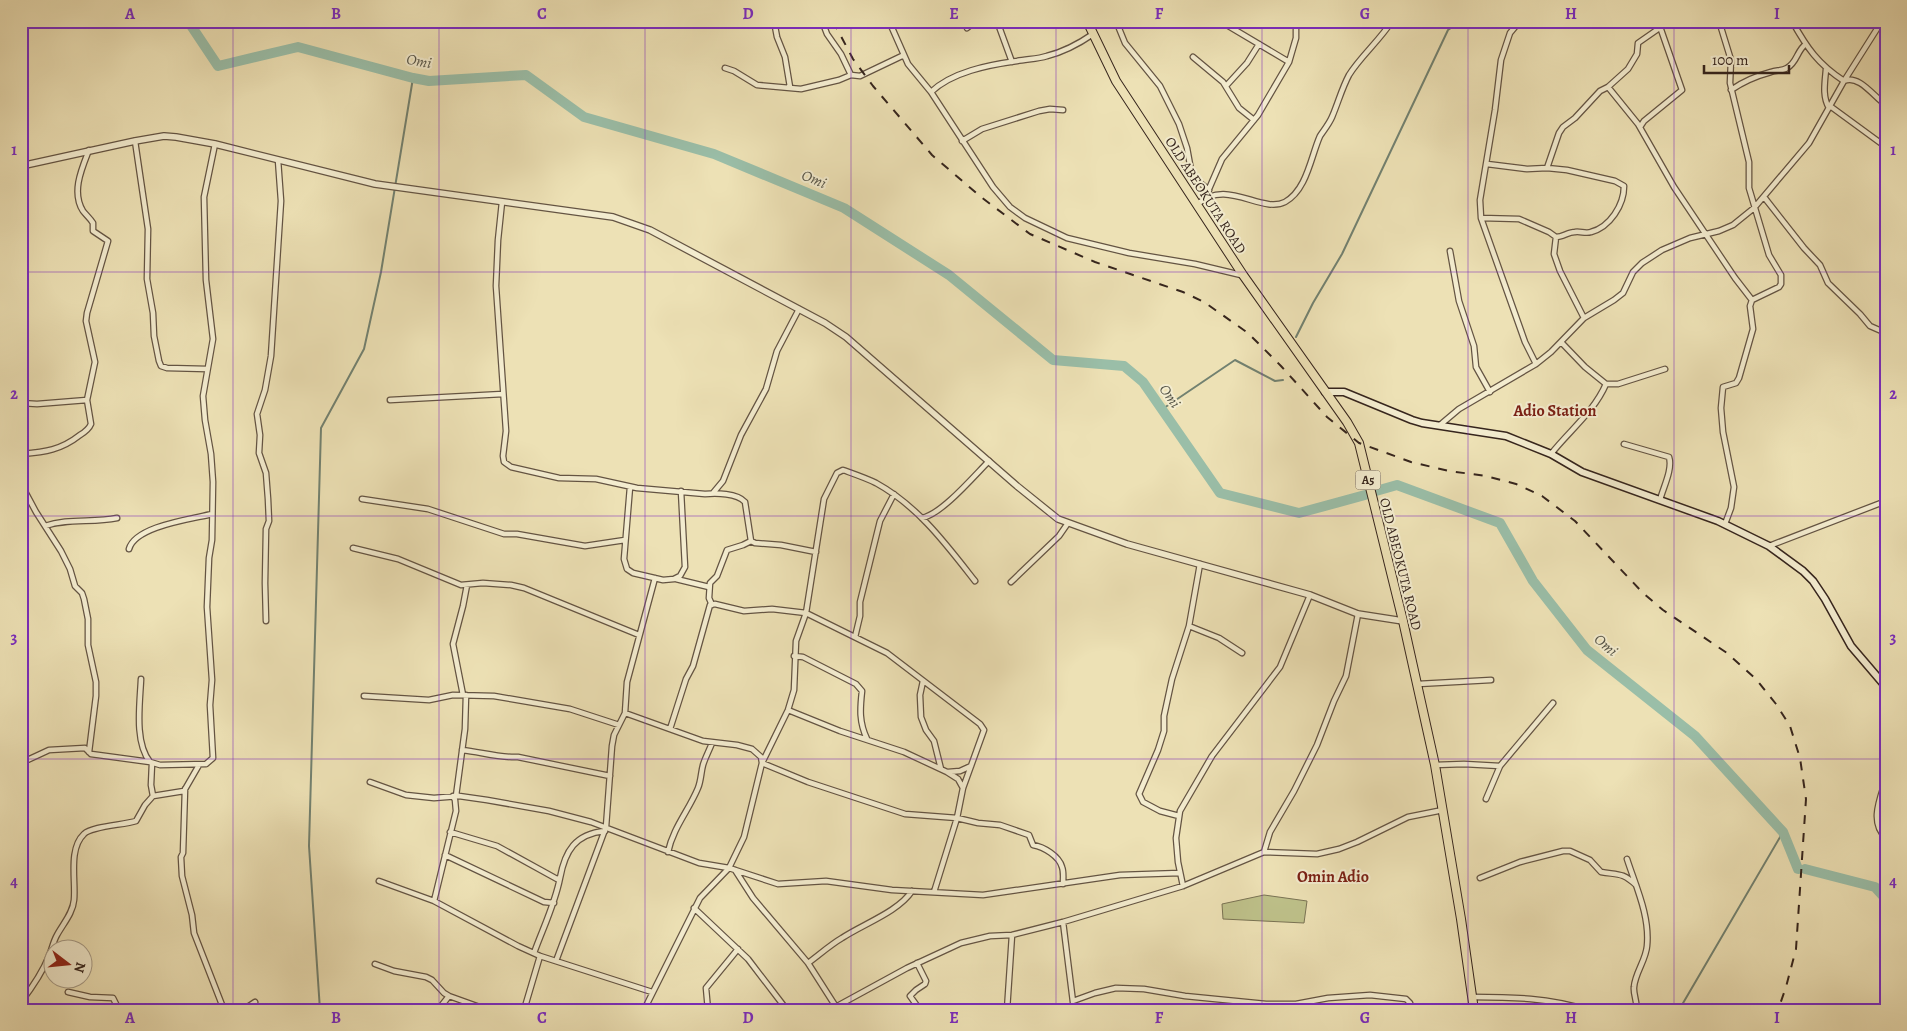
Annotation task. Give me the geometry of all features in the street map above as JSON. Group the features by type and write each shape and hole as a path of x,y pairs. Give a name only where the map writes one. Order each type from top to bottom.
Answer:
{"highway":[{"name":"OLD ABEOKUTA ROAD","path":"1087,21 1116,81 1243,275 1359,443 1418,684 1435,765 1454,870 1474,1010"}],"main road":[{"path":"1325,392 1344,392 1412,420 1506,436 1551,454 1582,472 1725,524 1769,546 1803,571 1813,581 1851,646 1886,687"}],"street":[{"path":"774,21 777,37 785,57 790,87"},
{"path":"822,21 826,34 841,54 851,75"},
{"path":"889,21 908,64 930,92 993,187 1010,207 1025,218 1049,230 1092,245 1243,275"},
{"path":"967,28 976,21"},
{"path":"997,21 1012,62"},
{"path":"1116,21 1125,44 1160,86 1179,124 1187,148 1191,170 1199,182 1208,190"},
{"path":"1220,21 1289,62"},
{"path":"1205,198 1222,160 1254,120 1289,62 1296,38 1296,21"},
{"path":"1198,204 1212,195 1223,195 1275,204 1284,203 1290,198 1308,172 1320,137 1331,119 1349,75 1392,21"},
{"path":"1520,21 1510,33 1501,60 1487,164 1480,200 1484,230 1525,342 1536,364"},
{"path":"1640,127 1644,121 1682,90 1658,21"},
{"path":"1719,21 1731,60 1731,90 1747,153 1749,188 1769,254 1782,280 1779,287 1752,300 1750,306 1753,329 1739,378 1736,383 1723,387 1721,408 1723,432 1734,487 1725,524"},
{"path":"1792,21 1806,44 1826,69 1844,81"},
{"path":"1869,21 1875,26 1886,30"},
{"path":"1440,425 1459,409 1536,364 1584,318 1623,293 1633,272 1642,263 1662,250 1719,231 1733,224 1754,208 1809,143 1844,81 1882,21"},
{"path":"1547,168 1559,133 1563,127 1575,118 1600,91 1608,87 1628,69 1637,54 1638,43 1661,27"},
{"path":"930,92 947,80 974,70 1047,56 1084,40 1093,34"},
{"path":"1226,86 1246,63 1259,44"},
{"path":"1731,90 1758,75 1785,70 1791,66 1801,47 1806,44"},
{"path":"725,68 734,71 757,85 801,89 851,75 860,76 904,55"},
{"path":"1194,57 1226,86 1240,108 1254,120"},
{"path":"1826,69 1824,84 1826,102 1829,107 1886,147"},
{"path":"1844,81 1848,79 1856,80 1886,105"},
{"path":"1608,87 1640,127 1674,188 1752,300"},
{"path":"962,141 982,129 1039,111 1050,109 1063,110"},
{"path":"21,166 135,141 176,136 375,184 613,217 634,223 799,309 846,337 1045,510 1058,519 1120,542 1310,595 1358,614 1403,621"},
{"path":"135,141 148,230 147,279 159,361 161,366 167,368 207,369"},
{"path":"21,763 49,750 85,748 91,754 151,762 160,765 199,765 210,762 214,756 210,705 212,680 207,607 209,558 212,540 213,482 203,396 213,340 206,280 204,197 215,144"},
{"path":"22,454 45,452 64,447 88,430 92,424 87,400 94,362 86,321 108,244 106,238 93,231 93,223 83,212 80,204 78,194 79,179 89,150"},
{"path":"266,621 266,530 269,521 266,473 259,459 260,435 257,414 265,390 271,356 281,201 278,160"},
{"path":"1487,164 1527,169 1567,170 1615,181 1624,186 1617,213 1611,219 1592,232 1576,232 1556,237"},
{"path":"1764,197 1804,248 1820,265 1828,283 1870,326 1886,333"},
{"path":"502,202 496,286 506,431 504,462 511,467 559,478 596,479 630,486 739,497 743,499 746,509 751,541"},
{"path":"1481,218 1519,219 1550,232 1556,237"},
{"path":"1556,237 1554,254 1560,271 1584,318"},
{"path":"1450,251 1459,301 1474,346 1476,367 1490,392"},
{"path":"713,493 723,481 741,435 766,389 777,351 799,309"},
{"path":"1561,342 1606,384 1618,384 1664,369"},
{"path":"21,364 21,401 37,404 87,400"},
{"path":"1551,454 1566,434 1576,428 1606,384"},
{"path":"390,400 503,394"},
{"path":"21,407 21,465"},
{"path":"1624,444 1669,457 1669,469 1660,500"},
{"path":"922,518 933,514 988,461"},
{"path":"644,1010 694,908 703,894 729,868 740,848 748,825 762,763 788,710 794,690 796,641 806,613 824,499 837,473 844,470 875,482 894,494 934,529 975,581"},
{"path":"21,484 61,551 70,569 75,586 82,593 88,619 88,645 96,682 89,752"},
{"path":"630,486 624,558 627,569 633,573 663,580 680,576 685,567 681,491"},
{"path":"855,637 860,616 860,602 880,521 894,494"},
{"path":"362,499 428,509 504,534 517,534 572,545 596,545 625,540"},
{"path":"1769,546 1886,501"},
{"path":"129,549 130,544 142,534 166,524 212,514"},
{"path":"45,526 57,522 102,521 117,518"},
{"path":"1011,582 1059,536 1068,523"},
{"path":"712,605 709,598 709,587 711,581 717,576 727,550 751,541 755,543 781,544 816,552"},
{"path":"353,548 398,559 452,582 467,585 483,583 511,585 524,588 639,635"},
{"path":"1179,816 1160,811 1143,802 1139,794 1164,731 1164,716 1172,679 1189,626 1200,564"},
{"path":"556,961 606,829 612,746 625,714 627,682 655,578"},
{"path":"675,578 709,587"},
{"path":"434,901 456,811 454,796 465,729 464,695 453,644 467,585"},
{"path":"1183,886 1176,838 1179,816 1190,792 1212,756 1280,667 1310,595"},
{"path":"712,605 744,611 772,609 806,613 887,653 980,724 984,730 983,735 963,788 957,818 934,892"},
{"path":"670,729 686,679 693,666 708,608 712,605"},
{"path":"1264,852 1270,832 1294,791 1313,752 1346,676 1358,614"},
{"path":"1189,626 1219,638 1242,653"},
{"path":"794,656 803,657 856,684 862,691 859,710 861,724 867,739"},
{"path":"141,679 140,733 147,757 151,762 153,796"},
{"path":"922,680 920,695 922,717 926,730 934,741 941,769"},
{"path":"1418,684 1492,680"},
{"path":"364,696 428,700 464,695 494,696 570,709 619,725"},
{"path":"1486,799 1500,766 1553,703"},
{"path":"788,710 941,769 958,779 963,788"},
{"path":"625,714 712,743 737,745 752,750 759,754 762,763"},
{"path":"668,852 683,815 689,809 699,787 702,766 712,743"},
{"path":"462,750 496,754 504,757 518,757 610,776"},
{"path":"762,763 808,782 906,814 957,818 1000,825 1029,835 1033,845 1042,847 1056,858 1062,868 1062,884"},
{"path":"21,1002 35,984 49,957 56,936 72,909 75,878 72,871 78,843 84,834 90,830 136,821 145,805 153,796 182,792 192,773 199,765"},
{"path":"1435,765 1500,766"},
{"path":"946,772 960,771 971,766"},
{"path":"1886,779 1876,818 1879,831 1886,838"},
{"path":"370,782 406,795 434,798 454,796 518,805 582,820 699,863 729,868 778,884 826,881 912,891 983,895 1120,875 1180,873"},
{"path":"185,788 183,853 181,857 182,876 192,914 194,933 224,1010"},
{"path":"830,1010 837,1008 917,963 961,943 990,936 1012,935 1063,922 1183,886 1264,852 1310,854 1332,850 1358,842 1408,817 1442,810"},
{"path":"534,953 554,903 560,878 572,845 587,834 606,829"},
{"path":"450,832 497,846 553,878 560,878"},
{"path":"1480,878 1520,862 1563,851 1570,851 1590,860 1601,872 1616,872 1627,877 1636,885"},
{"path":"445,855 544,902 554,903"},
{"path":"1627,859 1641,901 1647,939 1645,955 1634,988 1636,1010"},
{"path":"735,870 753,898 808,963 837,1008"},
{"path":"379,881 434,901 540,956 652,992"},
{"path":"808,963 842,938 901,903 912,891"},
{"path":"694,908 748,959 787,1010"},
{"path":"1063,922 1074,1010"},
{"path":"1007,1010 1012,935"},
{"path":"708,1010 706,988 738,949"},
{"path":"524,1010 540,956"},
{"path":"917,963 926,980 925,984 910,996 920,1010"},
{"path":"375,964 394,971 426,977 432,980 448,996 488,1010"},
{"path":"1073,1001 1116,988 1144,989 1184,996 1266,1004 1296,1004 1328,998 1370,995 1406,999 1410,1003 1412,1010"},
{"path":"68,992 84,996 113,998 116,1004 115,1010"},
{"path":"438,1010 448,996"},
{"path":"1473,997 1525,998 1575,1006 1587,1010"},
{"path":"243,1010 255,1002"}],"green space":[{"path":"1264,895 1307,901 1304,923 1223,919 1222,904"}],"waterway":[{"name":"Omi","path":"188,21 218,66 298,47 429,81 526,75 584,117 714,154 844,208 949,275 1053,360 1124,366 1143,382 1220,493 1299,513 1365,495"},
{"path":"1296,337 1313,303 1342,254 1448,30 1461,21"},
{"path":"320,1010 309,846 321,428 364,349 381,272 413,78"},
{"path":"1161,410 1235,360 1275,381 1283,380"},
{"name":"Omi","path":"1376,491 1397,485 1500,523 1533,581 1587,650 1695,736 1783,832 1798,869"},
{"path":"1679,1010 1783,832"},
{"name":"Omi","path":"1805,869 1875,887 1886,899"}],"railway":[{"path":"833,21 853,59 873,86 932,155 981,197 1030,234 1095,262 1183,292 1204,302 1248,333 1327,417 1359,443 1411,462 1449,471 1486,476 1516,484 1542,496 1575,521 1643,593 1663,610 1727,653 1756,679 1776,704 1790,726 1800,758 1806,799 1796,949 1778,1010"}],"district":[{"name":"Adio Station","path":"1555,410"},
{"name":"Omin Adio","path":"1333,876"}]}
